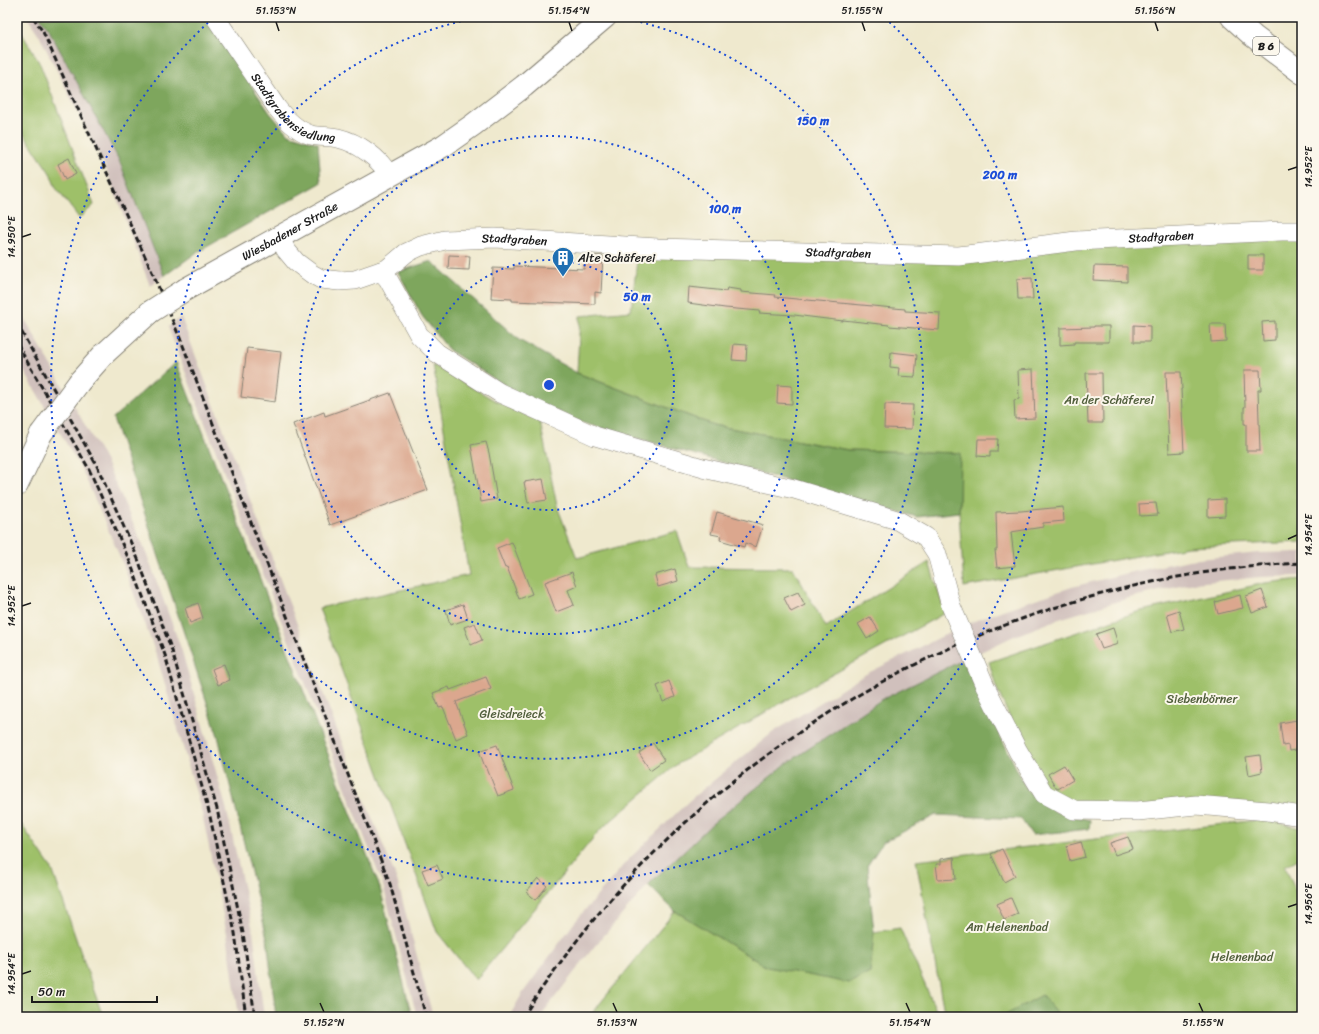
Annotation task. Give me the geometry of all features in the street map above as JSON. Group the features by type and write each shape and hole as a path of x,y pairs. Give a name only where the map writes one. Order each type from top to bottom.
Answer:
{"main road":[{"name":"Wiesbadener Straße","path":"17,486 41,434 80,381 103,355 150,312 186,289 443,146 524,86 605,17"},
{"name":"B 6","path":"1232,17 1253,36 1302,73"}],"street":[{"name":"Stadtgrabensiedlung","path":"215,17 277,108 288,121 298,129 310,135 338,138 353,143 380,162 390,176"},
{"name":"Stadtgraben","path":"279,237 286,250 296,262 312,274 322,279 339,281 355,280 381,271 406,253 421,246 445,240 495,238 658,248 959,256 1076,241 1274,231 1302,231"},
{"path":"381,271 388,279 419,335 437,353 500,394 595,436 703,468 794,489 897,520 926,537 937,554 951,606 985,686 1018,751 1044,794 1074,810 1138,811 1196,804 1302,816"}],"shaded area":[{"path":"27,17 40,17 49,30 119,160 164,276 150,286 105,166 39,35"},
{"path":"17,305 106,462 147,555 181,648 226,807 253,931 264,1017 239,1017 227,934 202,813 157,657 123,564 83,472 17,359"},
{"path":"181,317 339,735 397,880 433,1017 417,1017 383,885 168,327"},
{"path":"1302,552 1302,576 1261,577 1194,583 1129,598 1059,619 1012,637 881,700 786,764 713,823 648,885 594,947 541,1017 509,1017 522,994 574,923 627,861 691,799 772,733 866,674 969,623 1072,587 1189,560 1259,553"}],"green space":[{"path":"40,17 205,17 270,113 288,134 318,143 321,183 196,253 164,276 119,160 49,30"},
{"path":"17,25 40,64 94,205 79,218 56,188 50,173 17,124"},
{"name":"An der Schäferei","path":"1302,237 1302,542 1188,547 964,587 959,512 959,453 848,450 713,425 577,373 580,316 631,311 638,252 955,260 1078,244"},
{"path":"431,261 519,340 577,373 713,425 848,450 960,453 959,512 917,517 583,423 515,392 449,350 422,316 398,272"},
{"path":"176,362 380,888 412,1017 276,1017 267,938 218,736 113,418"},
{"name":"Gleisdreieck","path":"433,365 496,401 540,422 557,506 577,558 677,531 689,567 793,568 826,627 929,562 945,613 793,696 676,765 599,831 476,980 437,932 319,608 469,575"},
{"name":"Siebenbörner","path":"1302,579 1302,810 1074,810 1044,794 997,689 989,662 1137,612 1265,583"},
{"path":"963,660 1027,790 1056,812 1090,820 1089,829 1032,835 1021,819 936,815 883,842 867,866 874,932 870,973 849,983 767,967 675,911 648,885 713,823 786,764 881,700"},
{"path":"17,818 52,869 103,1017 17,1017"},
{"name":"Am Helenenbad","path":"1267,819 1302,830 1302,857 1285,866 1302,906 1302,1017 945,1017 916,860"},
{"path":"675,911 767,967 870,973 874,932 900,928 939,1017 589,1017"},
{"path":"1042,995 1060,1017 1002,1017"}],"building":[{"path":"69,158 76,174 65,180 58,164"},
{"path":"449,255 470,256 469,270 448,269"},
{"path":"585,255 603,256 601,293 595,292 595,304 512,301 512,299 491,298 493,268 514,269 514,266 584,269"},
{"path":"1248,255 1263,255 1263,270 1248,270"},
{"path":"1094,266 1127,267 1127,282 1093,280"},
{"path":"1032,278 1033,299 1018,299 1017,279"},
{"path":"689,287 726,291 727,288 741,290 741,292 776,295 775,297 905,309 905,311 940,313 939,330 794,315 759,313 760,311 688,303"},
{"path":"1275,321 1275,340 1263,341 1262,322"},
{"path":"1210,324 1225,324 1226,341 1211,342"},
{"path":"1134,325 1150,326 1150,342 1134,342"},
{"path":"1109,326 1109,342 1074,342 1074,344 1060,345 1060,328"},
{"path":"734,344 747,345 746,361 732,360"},
{"path":"247,348 281,352 275,402 241,397"},
{"path":"891,352 917,355 915,377 898,376 899,368 890,367"},
{"path":"1033,369 1035,418 1015,419 1014,400 1019,399 1018,370"},
{"path":"1244,370 1260,370 1261,390 1258,390 1260,451 1246,451 1246,424 1244,424"},
{"path":"1166,372 1181,372 1184,452 1169,453"},
{"path":"1086,373 1102,373 1103,423 1088,423"},
{"path":"778,385 792,386 792,404 777,403"},
{"path":"390,393 428,490 330,525 293,424 324,412 325,416"},
{"path":"885,404 913,405 912,429 884,428"},
{"path":"978,439 998,439 997,452 990,452 990,457 977,456"},
{"path":"486,442 497,499 481,502 471,445"},
{"path":"543,479 547,500 528,503 524,482"},
{"path":"1225,499 1225,516 1208,517 1208,500"},
{"path":"1156,503 1158,515 1140,516 1139,504"},
{"path":"1063,507 1064,521 1043,523 1043,527 1011,532 1015,566 997,568 995,550 997,550 996,512"},
{"path":"717,512 763,525 756,547 745,543 744,547 720,540 721,536 711,534"},
{"path":"512,542 532,594 519,599 507,567 505,568 497,548"},
{"path":"675,569 678,581 658,587 655,575"},
{"path":"572,572 577,586 568,590 574,605 556,612 545,582"},
{"path":"1262,590 1268,607 1252,613 1246,596"},
{"path":"798,592 805,605 791,612 784,598"},
{"path":"1240,595 1243,608 1218,614 1215,602"},
{"path":"198,603 203,618 190,623 185,608"},
{"path":"463,604 468,619 450,625 446,610"},
{"path":"1179,610 1184,629 1172,632 1167,614"},
{"path":"870,617 879,631 867,639 858,624"},
{"path":"475,623 482,640 471,645 464,627"},
{"path":"1113,628 1118,644 1102,649 1096,634"},
{"path":"224,664 230,680 218,685 212,669"},
{"path":"486,677 491,689 456,702 468,734 456,739 443,707 439,708 433,693 449,687 450,690"},
{"path":"669,681 675,697 663,702 657,686"},
{"path":"1297,720 1302,749 1289,751 1288,745 1283,746 1280,723"},
{"path":"653,743 664,760 650,770 639,753"},
{"path":"497,745 514,790 498,796 479,751"},
{"path":"1260,755 1262,772 1249,775 1246,757"},
{"path":"1064,765 1073,780 1058,789 1048,774"},
{"path":"1128,837 1133,849 1115,855 1110,843"},
{"path":"1081,842 1085,857 1070,861 1066,846"},
{"path":"1002,849 1015,876 1004,882 991,854"},
{"path":"954,857 956,879 938,880 936,864 941,864 941,859"},
{"path":"437,865 443,879 428,885 422,870"},
{"path":"538,878 547,886 536,900 526,892"},
{"path":"1011,898 1018,914 1004,920 997,904"}],"railway":[{"path":"33,17 43,32 153,274 182,343 390,884 426,1017"},
{"path":"17,324 97,466 138,559 172,651 217,809 243,933 255,1017"},
{"path":"17,344 89,469 130,562 165,655 209,812 235,933 246,1017"},
{"path":"523,1017 566,955 635,872 713,798 799,733 890,677 988,632 1090,597 1195,574 1302,563"}],"place":[{"name":"Alte Schäferei","path":"563,278"}],"park label":[{"name":"Helenenbad","path":"1242,957"}]}
